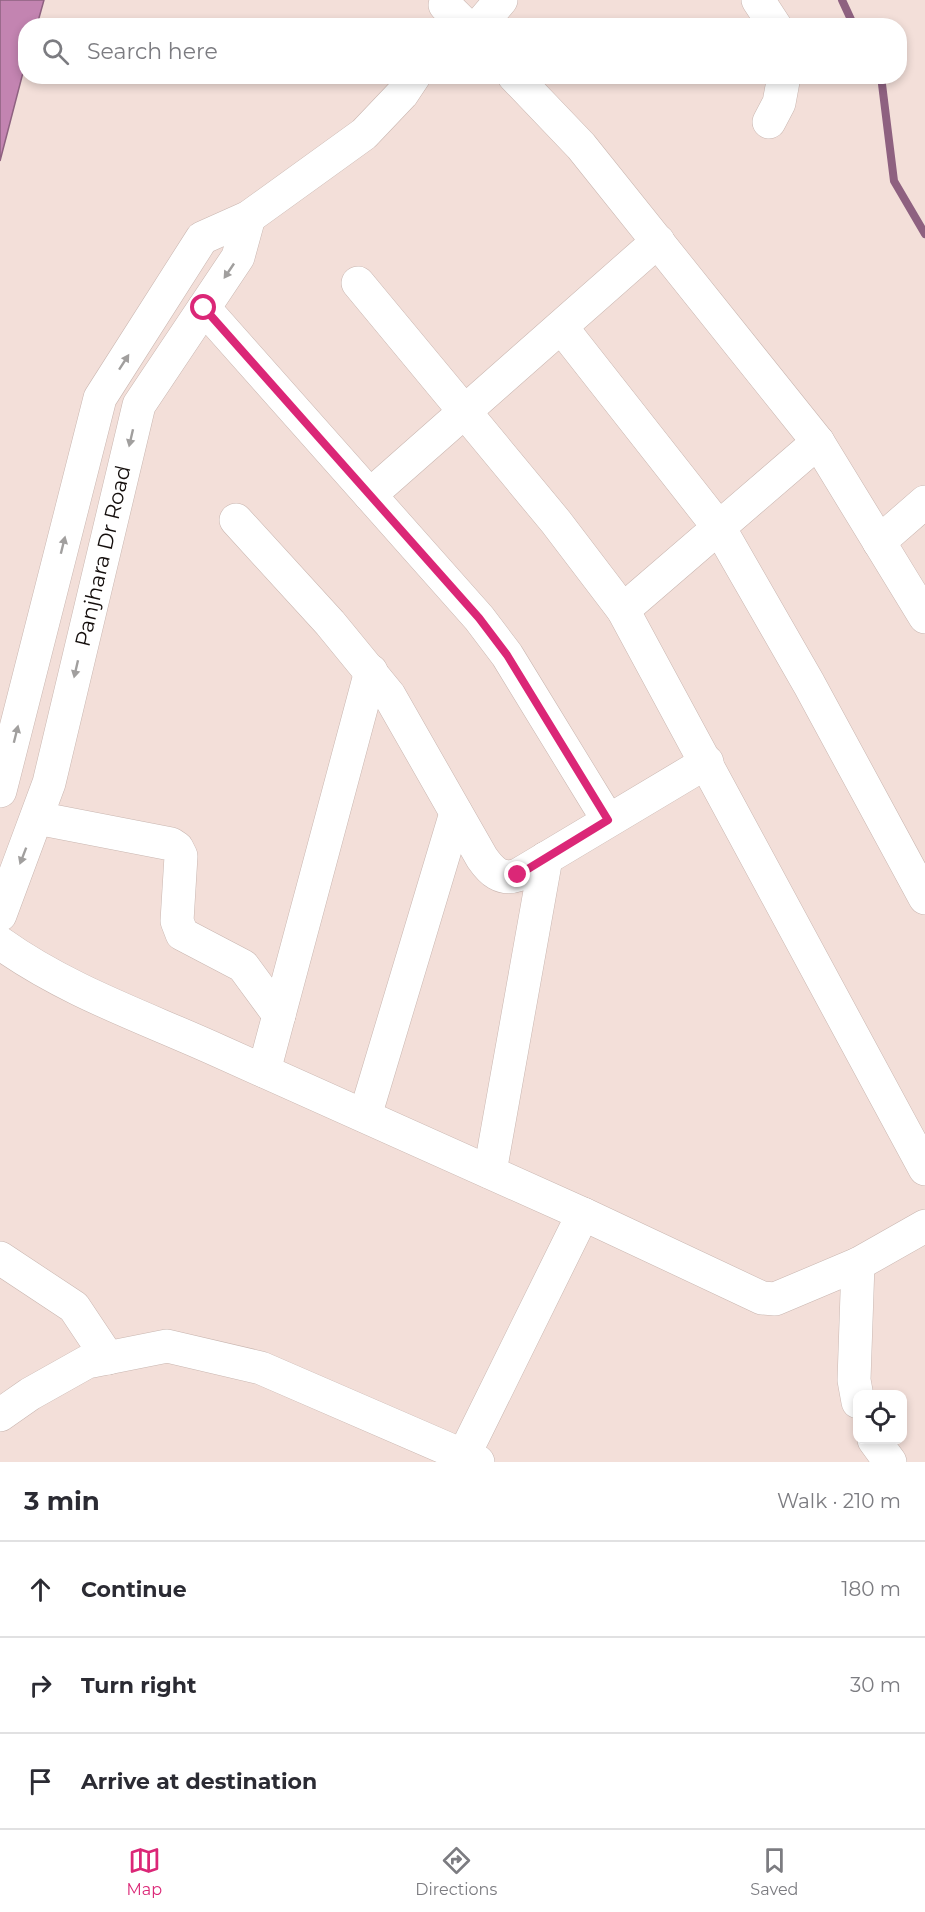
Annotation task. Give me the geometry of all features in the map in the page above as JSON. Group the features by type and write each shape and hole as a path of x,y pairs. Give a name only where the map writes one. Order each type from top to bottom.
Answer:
{"street":[{"path":"486,18 501,0"},
{"path":"758,0 770,18"},
{"name":"Panjhara Dr Road","path":"0,790 100,398 202,238 249,217 364,134 409,84"},
{"path":"522,84 581,146 818,442 925,617"},
{"path":"769,122 779,103 783,84"},
{"name":"Panjhara Dr Road","path":"0,915 49,783 139,405 238,257 249,217"},
{"path":"370,495 466,413 658,241"},
{"path":"358,283 556,522 623,610 925,1169"},
{"path":"204,308 448,581 507,655 608,820"},
{"path":"562,328 720,529 809,684 925,898"},
{"path":"623,610 720,529 818,442"},
{"path":"879,542 925,502"},
{"path":"236,520 389,694 489,869 501,876 510,878 518,875 706,762"},
{"path":"264,1071 370,671"},
{"path":"365,1116 456,813"},
{"path":"37,818 171,844 177,848 181,855 177,921 182,934 243,966 279,1015"},
{"path":"490,1172 546,858"},
{"path":"0,943 32,966 77,991 490,1172 762,1298 775,1299 787,1295 858,1264 925,1226"},
{"path":"0,1415 30,1394 87,1362 167,1346 261,1368 471,1459 583,1214"},
{"path":"0,1258 74,1307 108,1358"},
{"path":"856,1390 854,1380 858,1264"},
{"path":"877,1444 890,1462"}],"shaded area":[{"path":"0,0 44,0 39,18 18,18 18,84 20,84 0,161"}],"waterway":[{"path":"842,0 850,18"},
{"path":"882,84 894,181 925,234"}],"route":[{"path":"204,308 479,618 507,655 608,820 518,875"}]}
